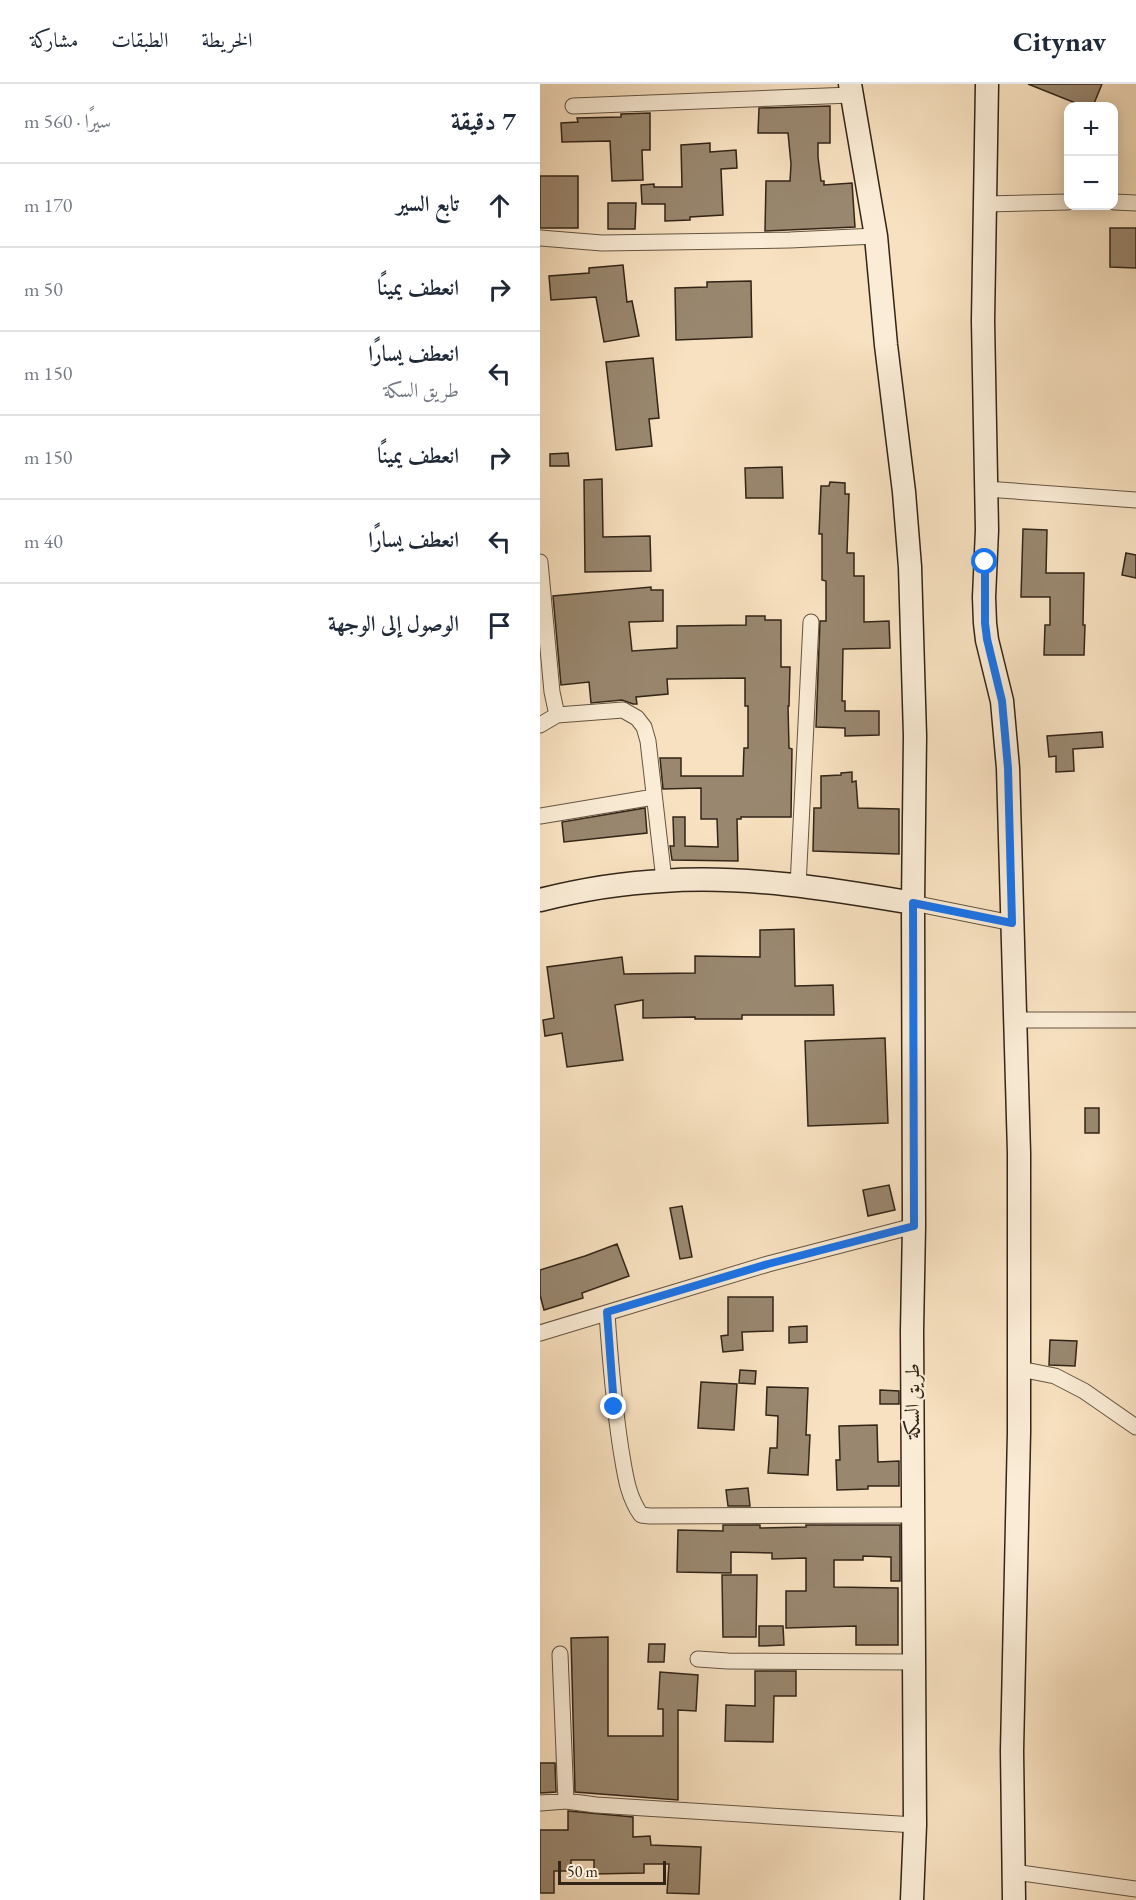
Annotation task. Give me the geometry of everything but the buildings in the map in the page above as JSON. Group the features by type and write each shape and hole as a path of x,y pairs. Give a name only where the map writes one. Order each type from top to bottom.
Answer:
{"main road":[{"path":"987,84 983,321 987,530 984,597 987,639 1002,701 1008,768 1021,1268 1013,1719 1014,1900"},
{"name":"طريق السكة","path":"850,89 876,236 910,567 915,736 912,1331 915,1825 912,1900"},
{"path":"540,900 575,891 664,880 729,881 798,886 913,903"}],"street":[{"path":"573,106 850,89"},
{"path":"986,204 1064,202"},
{"path":"1118,202 1136,203"},
{"path":"540,238 602,243 646,243 876,236"},
{"path":"986,489 1136,500"},
{"path":"540,562 552,692 557,716"},
{"path":"798,886 811,622"},
{"path":"540,725 557,716 623,710 637,717 644,727 648,741 664,880"},
{"path":"540,816 654,797"},
{"path":"913,903 1012,923"},
{"path":"1016,1020 1136,1020"},
{"path":"540,1333 768,1264 914,1226"},
{"path":"607,1312 614,1407 628,1489 633,1504 641,1515 912,1515"},
{"path":"1020,1369 1055,1376 1084,1391 1136,1427"},
{"path":"561,1654 566,1801"},
{"path":"698,1659 915,1662"},
{"path":"540,1803 566,1801 596,1805 915,1825"},
{"path":"1014,1872 1136,1889"}],"route":[{"path":"614,1407 607,1312 816,1250 914,1226 913,903 1012,923 1008,768 1002,701 985,623 985,562"}]}
